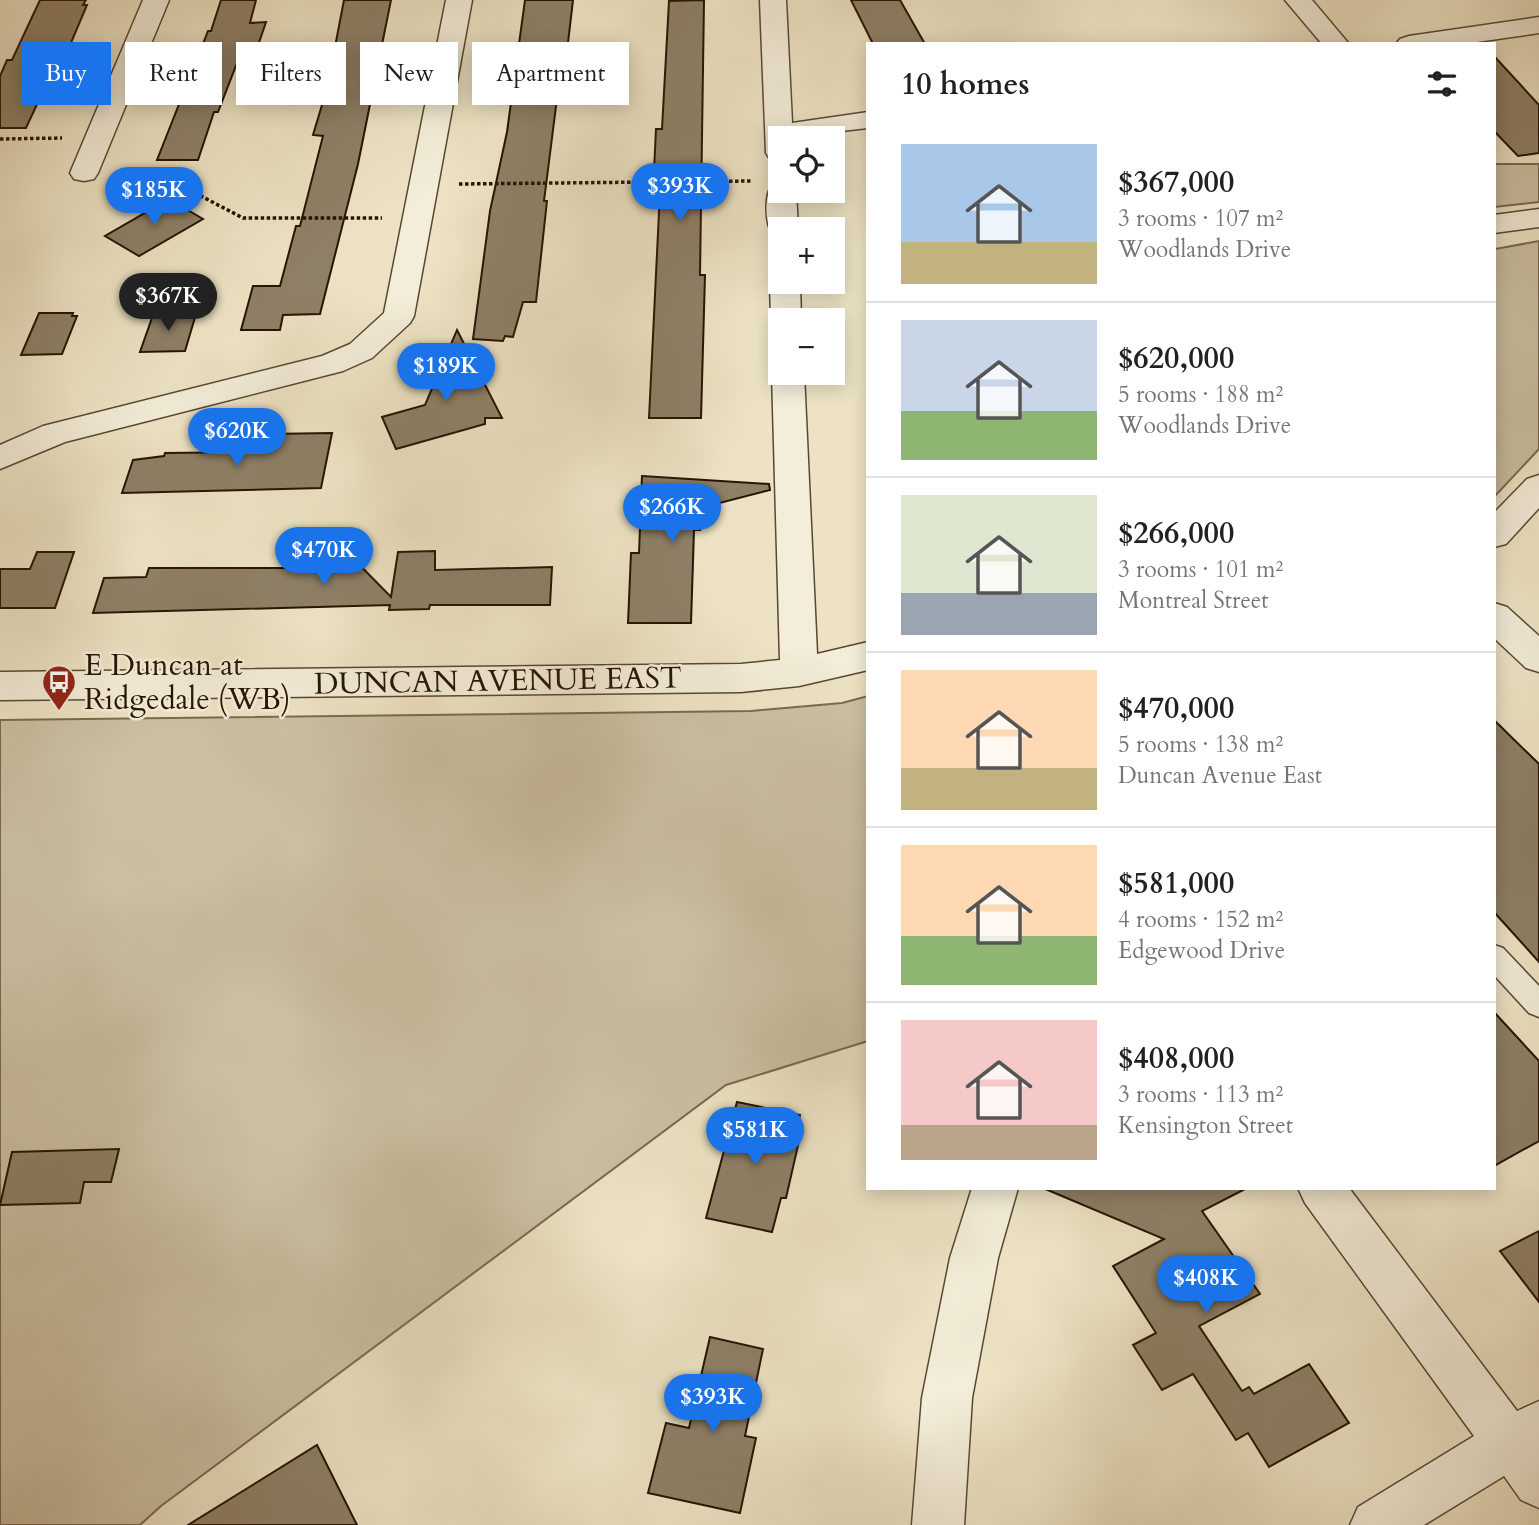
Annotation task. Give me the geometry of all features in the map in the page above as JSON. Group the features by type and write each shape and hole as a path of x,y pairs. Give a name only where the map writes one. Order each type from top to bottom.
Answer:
{"street":[{"path":"84,173 156,0"},
{"path":"0,458 55,434 332,364 361,351 399,316 459,0"},
{"path":"773,0 779,126"},
{"path":"1298,0 1334,42"},
{"path":"1423,42 1539,25"},
{"path":"845,126 866,121"},
{"path":"1496,224 1539,218"},
{"path":"788,385 799,672"},
{"path":"1496,533 1539,487"},
{"path":"1496,618 1539,658"},
{"name":"DUNCAN AVENUE EAST","path":"0,686 741,678 799,672 866,656"},
{"path":"939,1525 947,1398 974,1258 994,1190"},
{"path":"1323,1190 1529,1451 1376,1525"}],"lane":[{"path":"1496,958 1539,1005"}],"path":[{"path":"0,139 99,137"},
{"path":"84,173 155,172 243,218 417,218"},
{"path":"424,185 753,181"}],"shaded area":[{"path":"1496,164 1539,164 1539,202 1496,207"},
{"path":"1539,241 1539,449 1496,495 1496,249"},
{"path":"866,697 866,1042 726,1085 161,1506 140,1525 0,1525 0,720 751,711 842,703"}],"building":[{"path":"40,0 86,0 83,5 87,5 71,42 21,42 21,105 37,105 26,128 0,128 0,76 7,60 12,60"},
{"path":"221,0 256,0 250,23 266,22 259,42 236,42 236,66 222,102 222,42 204,42 208,31 211,31"},
{"path":"344,0 391,0 383,42 360,42 360,105 370,105 358,164 320,314 283,315 280,330 241,330 253,286 280,286 296,226 300,226 323,136 313,135 322,105 346,105 346,42 336,42"},
{"path":"525,0 573,0 568,42 519,42"},
{"path":"704,0 700,275 705,275 701,418 649,418 661,171 654,171 656,129 662,129 669,1"},
{"path":"851,0 900,0 924,42 872,42"},
{"path":"1496,58 1539,105 1539,153 1518,156 1496,133"},
{"path":"179,105 221,105 218,112 214,112 198,160 157,160"},
{"path":"511,105 556,105 544,201 547,201 536,302 523,302 513,337 505,336 503,341 473,339 490,211"},
{"path":"169,199 203,219 139,256 105,236"},
{"path":"39,313 73,313 72,316 77,316 62,354 21,355"},
{"path":"196,314 185,351 140,352 153,315"},
{"path":"457,330 502,418 485,418 485,424 396,449 382,417 425,405"},
{"path":"332,433 321,488 122,493 133,460 164,456 165,453 262,452 266,434"},
{"path":"642,476 769,484 770,490 700,508 700,530 694,530 691,623 628,623 631,553 639,553"},
{"path":"340,545 391,597 398,552 435,551 435,570 552,567 550,605 430,605 429,609 389,610 390,605 93,613 104,578 146,577 149,568 336,568"},
{"path":"37,552 74,552 55,608 0,608 0,569 30,569"},
{"path":"1496,722 1539,764 1539,962 1496,914"},
{"path":"1496,1014 1539,1061 1539,1141 1496,1165"},
{"path":"737,1102 800,1115 794,1140 799,1141 786,1198 781,1198 772,1232 706,1218"},
{"path":"119,1149 111,1182 84,1182 80,1203 0,1205 12,1152"},
{"path":"1048,1190 1243,1190 1202,1211 1260,1294 1199,1326 1242,1391 1249,1387 1254,1394 1309,1364 1349,1423 1269,1467 1248,1433 1236,1440 1193,1374 1162,1390 1133,1345 1156,1333 1113,1266 1164,1239"},
{"path":"1539,1231 1539,1302 1500,1251"},
{"path":"710,1337 763,1349 745,1436 756,1438 740,1513 648,1493 666,1423 689,1428"},
{"path":"317,1445 357,1525 188,1525"}],"place":[{"name":"E Duncan at Ridgedale (WB)","path":"59,712"}]}
